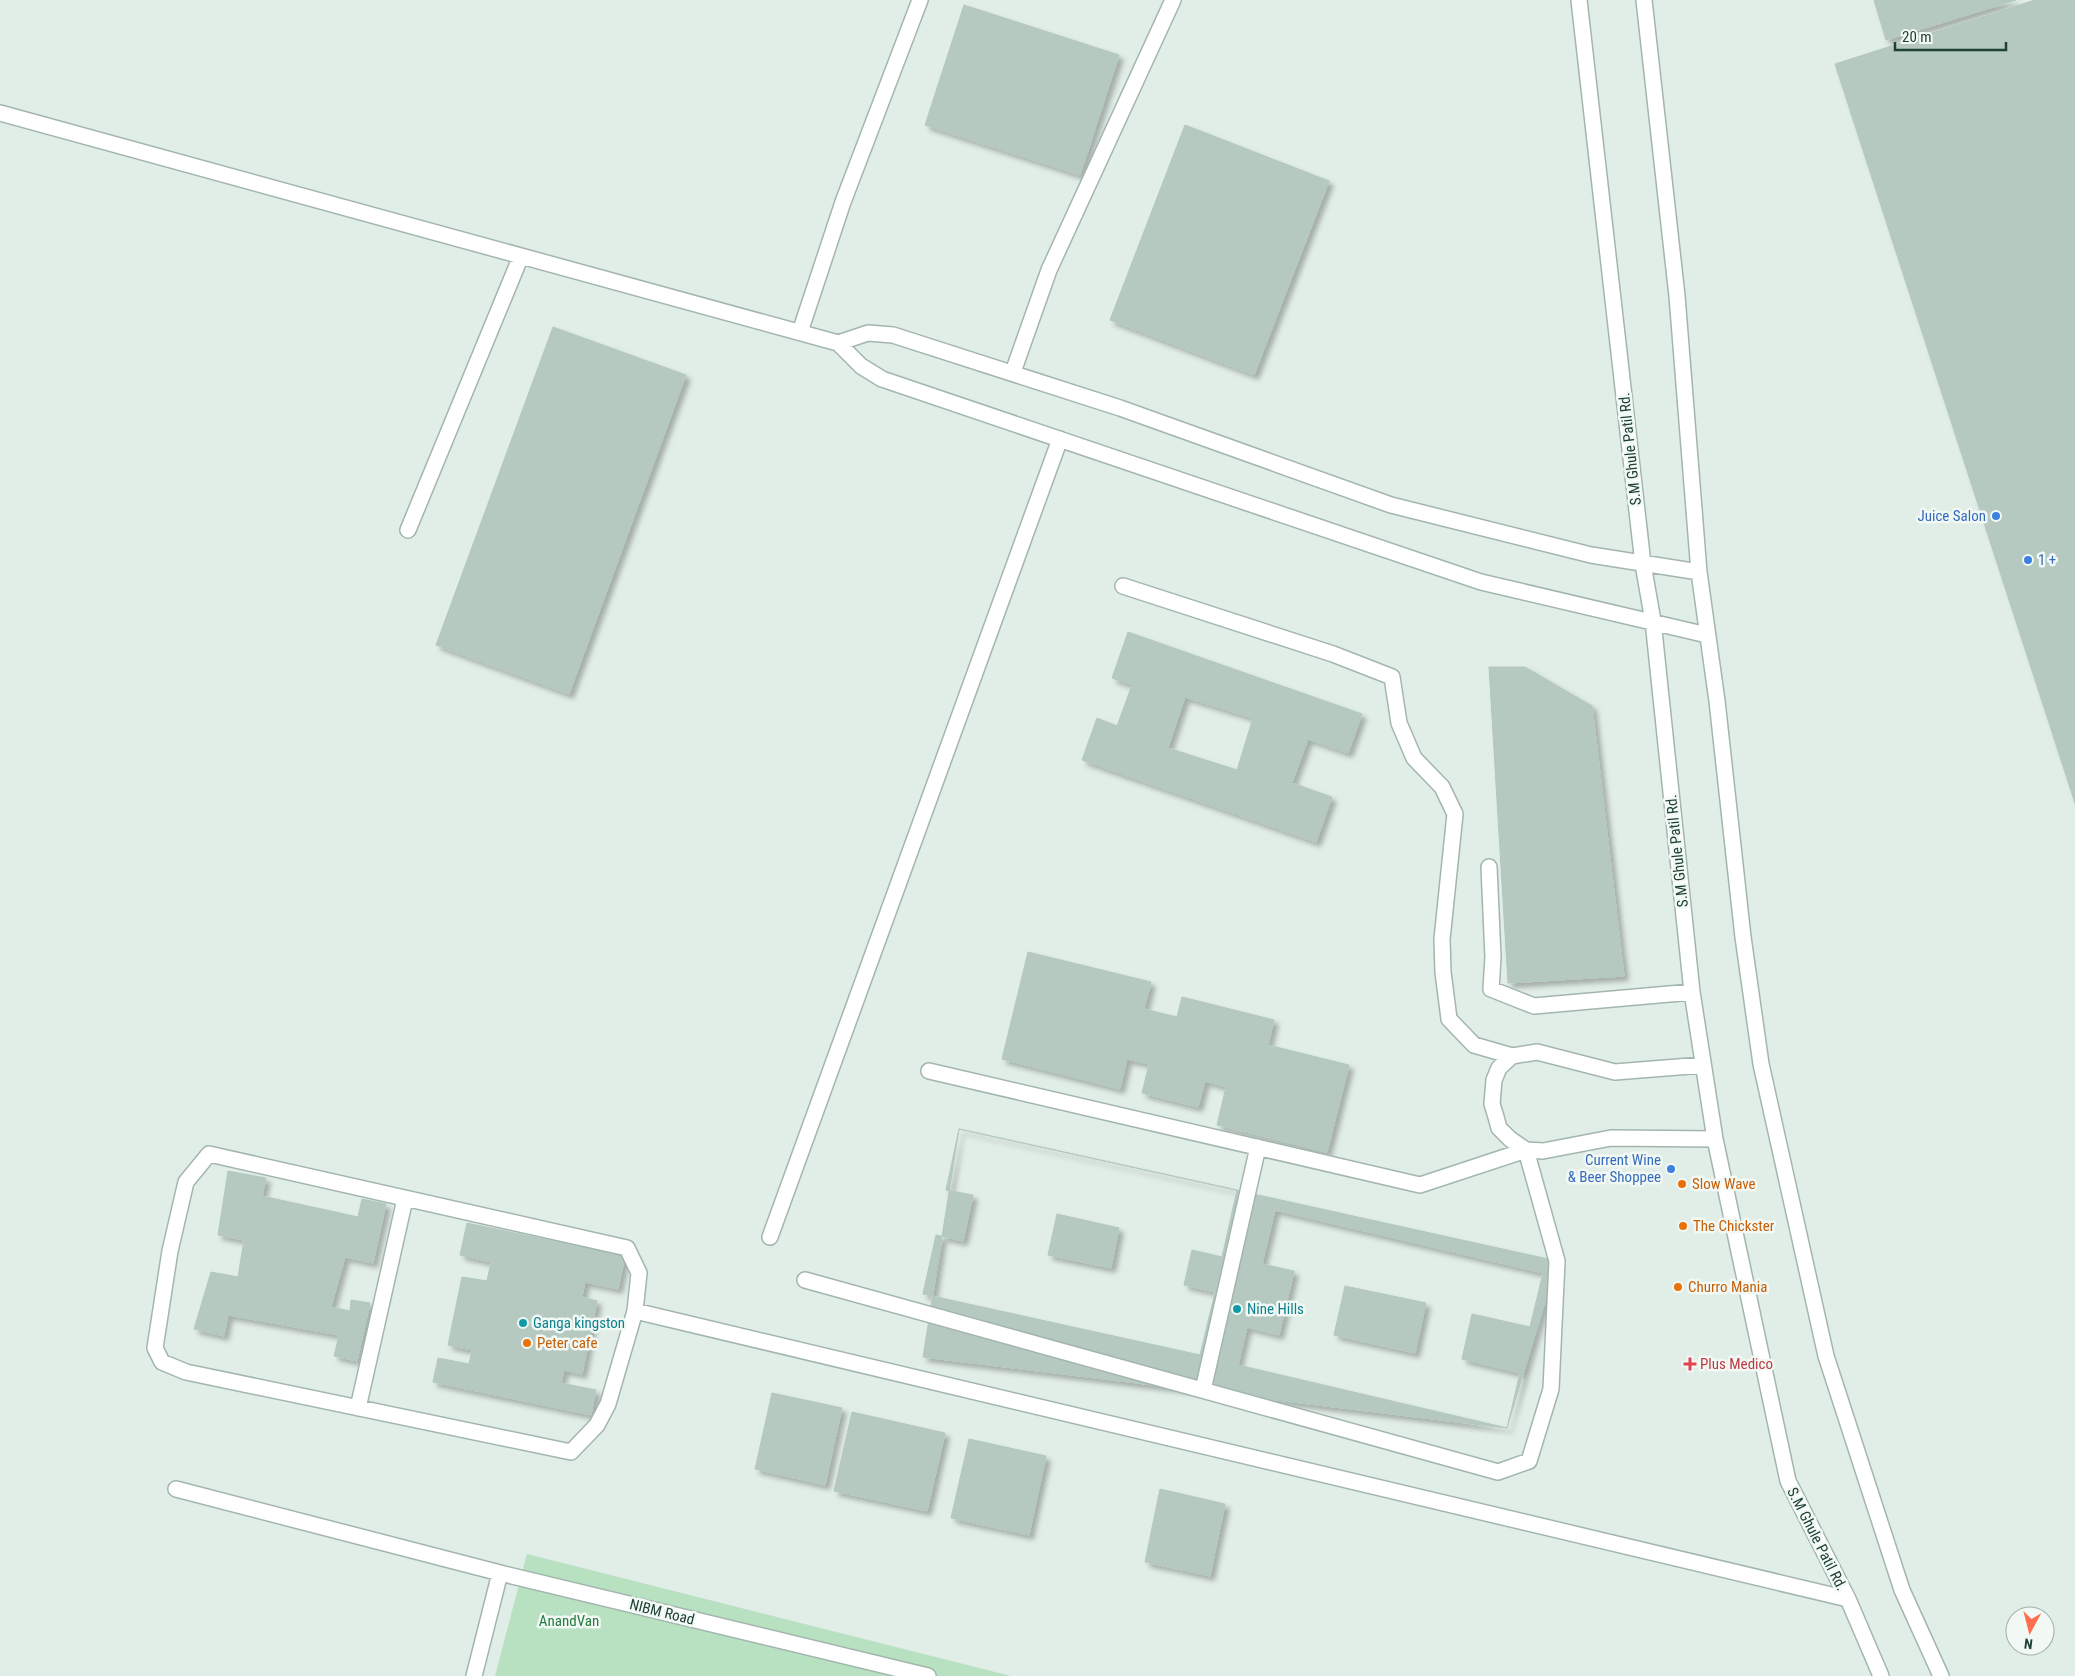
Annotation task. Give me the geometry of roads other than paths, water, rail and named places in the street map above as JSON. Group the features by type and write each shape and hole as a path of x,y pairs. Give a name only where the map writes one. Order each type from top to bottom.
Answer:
{"street":[{"path":"800,332 843,202 920,0"},
{"path":"1013,372 1049,270 1173,0"},
{"name":"S.M Ghule Patil Rd.","path":"1579,0 1643,564 1653,621 1692,992 1715,1139 1788,1481 1848,1599 1881,1676"},
{"path":"1644,0 1677,296 1699,572 1717,701 1743,937 1761,1064 1826,1356 1902,1590 1941,1676"},
{"path":"0,114 838,343 860,366 882,379 1481,582 1707,635"},
{"path":"408,530 521,256"},
{"path":"838,343 868,333 893,335 1013,372 1120,408 1391,505 1591,555 1699,572"},
{"path":"770,1237 1060,439"},
{"path":"1123,586 1333,654 1392,677 1399,723 1414,758 1442,787 1456,814 1442,939 1443,972 1448,1019 1474,1045 1512,1056 1537,1052 1597,1069 1615,1072 1703,1065"},
{"path":"1489,867 1493,957 1491,989 1534,1006 1692,992"},
{"path":"806,1280 1498,1472 1529,1461 1551,1389 1557,1261 1526,1150 1510,1139 1499,1128 1492,1104 1494,1080 1498,1068 1512,1056"},
{"path":"929,1071 1420,1186 1526,1150 1543,1151 1611,1138 1715,1139"},
{"path":"1203,1390 1258,1147"},
{"path":"209,1154 405,1198 627,1248 639,1273 636,1311 608,1404 597,1425 570,1452 186,1372 162,1362 155,1348 170,1250 186,1182 209,1154"},
{"path":"358,1408 405,1198"},
{"path":"636,1311 1848,1599"},
{"name":"NIBM Road","path":"176,1489 500,1573 928,1676"},
{"path":"474,1676 500,1573"}],"place":[{"name":"Juice Salon","path":"1996,516"},
{"name":"1 +","path":"2028,560"},
{"name":"Current Wine & Beer Shoppee","path":"1671,1169"},
{"name":"Slow Wave","path":"1682,1184"},
{"name":"The Chickster","path":"1683,1226"},
{"name":"Churro Mania","path":"1678,1287"},
{"name":"Nine Hills","path":"1237,1309"},
{"name":"Ganga kingston","path":"523,1323"},
{"name":"Peter cafe","path":"527,1343"},
{"name":"Plus Medico","path":"1690,1364"}],"park label":[{"name":"AnandVan","path":"569,1621"}]}
